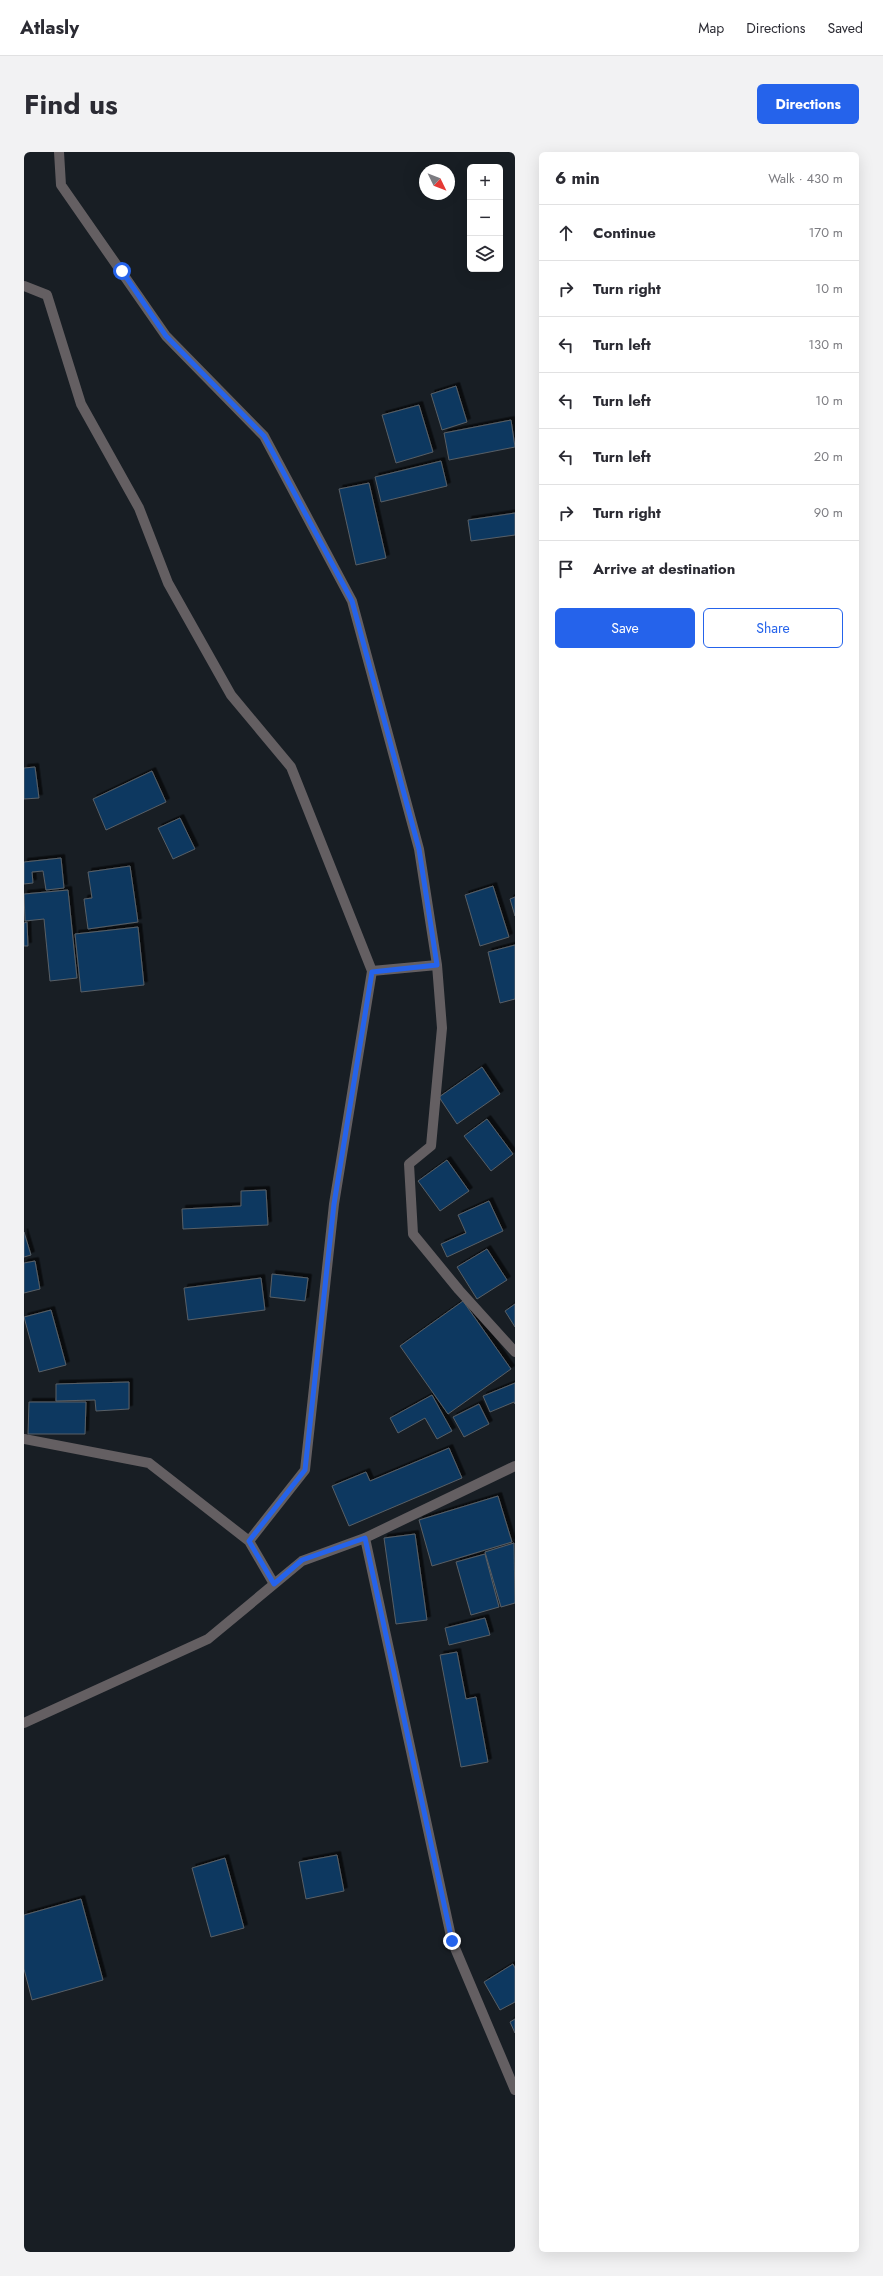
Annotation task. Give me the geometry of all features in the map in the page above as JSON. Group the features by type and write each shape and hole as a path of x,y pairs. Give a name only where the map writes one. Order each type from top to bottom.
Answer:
{"street":[{"path":"59,152 61,185 166,336 264,436 352,601 419,849 437,965 442,1028 434,1115 431,1146 409,1164 412,1234 459,1290 515,1352"},
{"path":"24,286 47,295 81,404 139,508 168,583 231,696 290,767 372,972 334,1204 305,1470 249,1541"},
{"path":"372,972 437,965"},
{"path":"24,1439 149,1463 249,1541 274,1584"},
{"path":"24,1723 208,1639 302,1560 365,1538 515,1466"},
{"path":"365,1538 452,1941 515,2090"}],"building":[{"path":"456,386 467,422 442,430 431,394"},
{"path":"419,405 433,452 396,463 382,415"},
{"path":"511,420 515,447 449,460 444,433"},
{"path":"441,461 447,486 381,502 375,477"},
{"path":"369,483 386,558 356,565 339,489"},
{"path":"515,513 515,535 471,541 468,520"},
{"path":"35,767 39,798 24,799 24,768"},
{"path":"152,771 166,802 106,830 93,799"},
{"path":"180,818 195,849 173,859 158,828"},
{"path":"61,858 64,888 46,890 43,871 32,872 33,883 24,884 24,862"},
{"path":"130,866 138,922 88,929 84,899 92,898 88,872"},
{"path":"493,886 509,937 480,946 465,895"},
{"path":"68,890 77,978 50,981 44,919 25,921 24,894"},
{"path":"515,897 515,916 510,899"},
{"path":"27,922 28,946 24,946 24,923"},
{"path":"138,927 144,985 81,992 75,934"},
{"path":"515,945 515,999 500,1003 488,952"},
{"path":"482,1067 500,1094 457,1124 439,1097"},
{"path":"487,1119 513,1154 491,1171 464,1136"},
{"path":"447,1160 469,1191 440,1211 418,1181"},
{"path":"266,1190 268,1225 183,1229 182,1209 241,1206 241,1191"},
{"path":"489,1201 503,1231 447,1257 441,1244 466,1233 458,1215"},
{"path":"24,1232 31,1255 24,1257"},
{"path":"487,1249 507,1280 477,1299 457,1267"},
{"path":"35,1261 40,1289 24,1293 24,1263"},
{"path":"272,1274 308,1278 305,1301 270,1297"},
{"path":"261,1278 265,1310 188,1320 184,1288"},
{"path":"463,1301 511,1369 448,1414 400,1346"},
{"path":"515,1304 515,1327 505,1311"},
{"path":"51,1310 66,1365 39,1372 24,1317"},
{"path":"129,1382 129,1409 96,1411 95,1400 56,1401 56,1384"},
{"path":"515,1383 515,1404 514,1402 490,1412 483,1396"},
{"path":"432,1395 452,1431 437,1439 425,1418 398,1433 390,1418"},
{"path":"29,1402 86,1402 85,1434 28,1434"},
{"path":"479,1404 489,1424 464,1437 453,1417"},
{"path":"449,1448 462,1478 349,1526 332,1486 366,1472 370,1481"},
{"path":"498,1496 512,1542 432,1566 419,1520"},
{"path":"415,1534 427,1620 396,1624 384,1538"},
{"path":"514,1543 515,1603 501,1607 485,1552"},
{"path":"485,1554 499,1607 471,1615 456,1562"},
{"path":"485,1618 490,1635 449,1645 445,1628"},
{"path":"457,1652 466,1699 476,1697 488,1762 461,1767 440,1655"},
{"path":"337,1855 344,1891 306,1899 299,1862"},
{"path":"225,1858 244,1928 211,1937 192,1868"},
{"path":"81,1899 103,1980 32,2000 24,1969 24,1915"},
{"path":"513,1964 515,1968 515,2002 500,2010 484,1982"},
{"path":"515,2019 515,2033 510,2022"}],"route":[{"path":"122,271 166,336 264,436 300,507 352,601 419,849 437,965 372,972 334,1204 305,1470 249,1541 274,1584 302,1560 365,1538 452,1941"}]}
